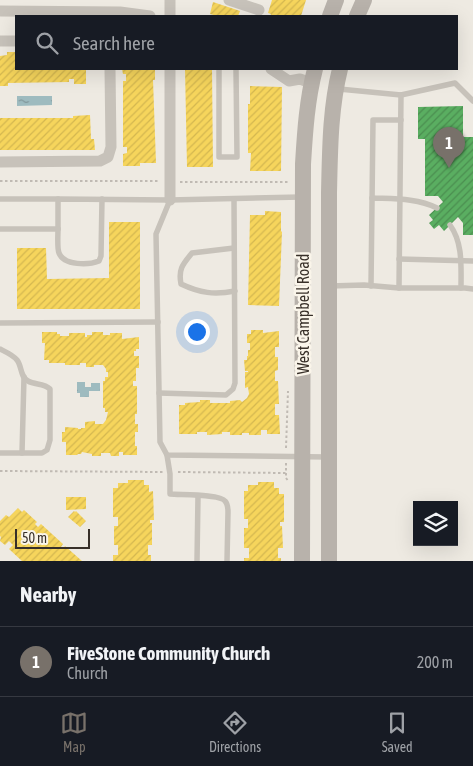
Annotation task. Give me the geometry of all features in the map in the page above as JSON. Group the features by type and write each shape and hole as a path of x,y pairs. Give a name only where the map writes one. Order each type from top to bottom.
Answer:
{"main road":[{"path":"330,15 336,0"},
{"path":"357,15 364,0"},
{"name":"West Campbell Road","path":"329,561 328,193 330,137 340,70"},
{"path":"305,75 336,88"},
{"name":"West Campbell Road","path":"302,561 303,164 307,113 305,75"}],"street":[{"path":"170,0 170,15"},
{"path":"229,0 260,9"},
{"path":"0,11 120,12 142,15"},
{"path":"0,41 15,41"},
{"path":"0,162 100,161 108,157 111,147 110,70"},
{"path":"170,70 170,200"},
{"path":"277,70 290,81 305,75"}],"lane":[{"path":"219,70 219,157 237,157 236,70"},
{"path":"336,88 401,95 456,82 473,101"},
{"path":"399,288 401,95"},
{"path":"371,286 373,120 401,120"},
{"path":"0,199 170,200 303,198"},
{"path":"372,198 400,199 426,203 437,208"},
{"path":"58,199 59,253 72,263 94,263 99,261 101,256 102,199"},
{"path":"159,393 226,395 233,389 235,383 234,199"},
{"path":"170,200 156,234 160,442 167,455 170,474 170,494 216,496 226,501 228,512 227,561"},
{"path":"450,224 455,232 461,261 461,288"},
{"path":"0,229 58,229"},
{"path":"234,248 192,253 181,266 180,277 181,284 205,293 235,291"},
{"path":"399,259 473,261"},
{"path":"329,286 473,289"},
{"path":"0,323 158,322"},
{"path":"0,349 13,356 18,362 24,378 22,453"},
{"path":"0,453 42,453 47,450 50,440 50,390 48,387 28,382 24,378"},
{"path":"167,455 329,457"},
{"path":"197,561 198,496"}],"path":[{"path":"0,181 166,182"},
{"path":"178,182 292,182"},
{"path":"0,471 161,472"},
{"path":"177,472 286,473"}],"water":[{"path":"17,96 52,96 52,105 17,106"},
{"path":"77,382 85,382 85,387 91,387 91,383 100,383 100,391 89,391 89,397 80,397 80,393 77,393"}],"building: Homes":[{"path":"272,0 306,0 301,15 270,15 268,13"},
{"path":"213,2 240,11 238,15 210,14"},
{"path":"7,52 15,52 15,70 86,70 86,84 74,84 74,79 69,79 69,82 8,83 8,86 0,86 0,56 7,55"},
{"path":"122,70 155,70 155,80 153,80 156,163 140,163 140,166 123,166 123,154 127,153 127,147 123,147 123,81 126,81 126,74 123,74"},
{"path":"185,70 212,70 213,167 187,167"},
{"path":"250,86 282,87 281,171 250,171 251,153 248,153 248,104 250,104"},
{"path":"90,115 91,139 94,139 95,150 0,150 0,118 73,118 73,116"},
{"path":"265,211 281,212 279,306 248,305 250,215 265,215"},
{"path":"109,222 140,222 140,309 17,309 17,248 46,248 47,279 109,278"},
{"path":"251,330 263,330 263,333 279,331 279,347 275,347 275,357 278,357 278,370 275,371 275,381 278,381 279,404 275,404 275,415 279,415 280,434 267,434 267,430 261,430 261,435 242,433 242,435 230,435 230,432 207,435 207,432 179,434 179,405 200,402 200,400 210,400 210,403 230,403 230,401 240,400 242,402 247,398 249,394 248,387 245,388 245,372 248,371 245,371 244,360 247,360 248,350 250,350 250,343 247,343 247,334 251,334"},
{"path":"42,332 57,332 60,336 69,336 69,333 85,333 85,337 87,337 87,335 92,335 92,332 103,332 103,335 122,333 122,339 139,337 139,349 134,351 134,356 139,356 139,368 136,368 136,381 133,381 133,386 137,386 135,424 138,424 138,432 135,432 135,446 137,446 137,455 123,455 123,452 119,452 119,456 101,453 101,456 92,456 92,454 82,452 77,455 66,455 66,442 62,442 62,432 65,432 65,427 81,429 85,428 85,422 95,421 95,424 103,424 106,420 108,412 105,412 105,408 103,408 103,381 105,381 105,377 108,377 108,372 106,372 103,365 86,367 86,363 65,365 65,363 49,363 49,360 44,360 45,343 42,343"},
{"path":"128,480 144,480 144,485 149,485 149,492 153,491 154,520 150,520 150,523 152,523 152,545 148,545 148,555 151,555 151,561 113,561 113,555 118,555 118,545 114,545 114,526 118,526 118,517 113,517 113,488 118,488 118,483 128,483"},
{"path":"258,482 274,482 274,488 279,488 279,494 284,494 284,522 280,522 280,526 282,526 283,548 278,548 278,558 281,558 281,561 244,561 244,558 249,558 249,548 244,548 244,528 248,528 248,519 244,519 244,491 248,491 248,485 258,485"},
{"path":"66,497 86,497 86,509 66,510"},
{"path":"18,508 22,512 24,510 37,522 35,524 38,527 41,524 63,544 61,547 63,549 65,546 82,561 22,561 9,549 13,545 9,541 5,545 0,541 0,521 6,515 9,517"},
{"path":"74,511 86,521 80,527 68,517"}],"building: Public":[{"path":"463,106 463,137 473,137 473,235 463,235 463,223 458,217 444,231 439,225 434,229 429,223 433,220 429,215 443,202 438,196 425,196 425,139 418,139 418,107"}],"place":[{"name":"FiveStone Community Church","path":"449,168"}]}
